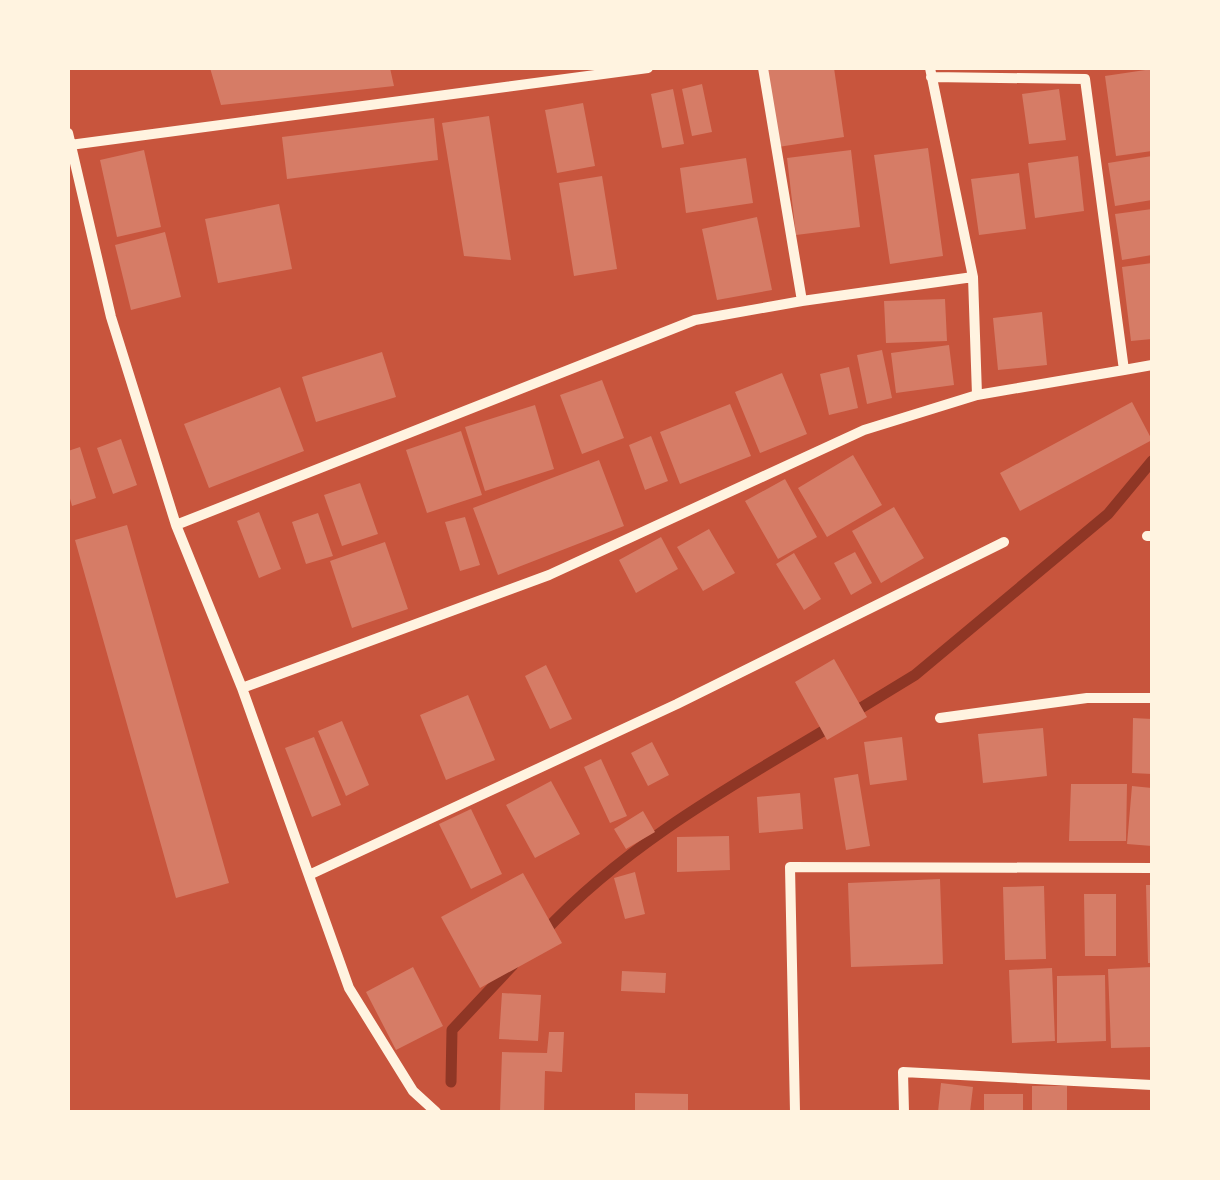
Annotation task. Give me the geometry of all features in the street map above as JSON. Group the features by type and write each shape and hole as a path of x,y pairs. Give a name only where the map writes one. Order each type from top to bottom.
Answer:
{"street":[{"path":"436,1112 413,1091 350,988 242,688 176,525 111,318 68,139 648,68"},
{"path":"763,68 802,300"},
{"path":"978,395 974,277 931,72 1085,79 1124,370"},
{"path":"176,525 695,320 802,300 974,277"},
{"path":"242,688 550,575 864,430 978,395 1152,365"},
{"path":"308,875 677,704 1004,542"},
{"path":"940,718 1087,698 1152,698"},
{"path":"795,1112 790,867 1152,868"},
{"path":"904,1112 903,1072 1152,1085"}],"building":[{"path":"210,68 390,68 394,86 221,105"},
{"path":"766,68 834,68 844,137 778,147"},
{"path":"1152,69 1152,151 1116,156 1105,76"},
{"path":"702,84 712,132 692,136 682,89"},
{"path":"673,89 684,144 662,148 651,94"},
{"path":"1059,89 1066,140 1029,144 1022,94"},
{"path":"583,103 595,166 557,173 545,110"},
{"path":"489,116 511,260 464,256 442,123"},
{"path":"434,118 438,160 287,179 282,137"},
{"path":"928,148 943,256 890,264 874,155"},
{"path":"144,150 161,227 117,237 100,160"},
{"path":"851,150 860,227 796,235 787,158"},
{"path":"1078,156 1084,211 1035,218 1028,163"},
{"path":"1152,156 1152,200 1115,206 1108,163"},
{"path":"746,158 753,203 686,213 680,168"},
{"path":"1019,173 1026,229 979,235 971,179"},
{"path":"602,176 617,269 574,276 559,183"},
{"path":"279,204 292,269 218,283 205,219"},
{"path":"1152,209 1152,255 1122,260 1115,214"},
{"path":"757,217 772,290 717,300 702,229"},
{"path":"165,232 181,297 131,310 115,245"},
{"path":"1152,263 1152,339 1131,341 1122,267"},
{"path":"945,299 947,341 886,343 884,301"},
{"path":"1042,312 1047,365 998,370 993,318"},
{"path":"949,345 954,385 896,393 891,353"},
{"path":"882,350 892,398 867,404 857,355"},
{"path":"382,352 396,397 316,422 302,377"},
{"path":"849,367 858,408 829,415 820,374"},
{"path":"782,373 807,434 760,453 735,392"},
{"path":"602,380 624,438 582,454 560,395"},
{"path":"280,387 304,451 209,488 184,424"},
{"path":"1132,402 1152,440 1020,511 1000,473"},
{"path":"730,404 751,456 680,484 660,432"},
{"path":"535,405 554,469 485,491 465,427"},
{"path":"461,431 482,495 427,513 406,450"},
{"path":"651,436 668,481 645,490 629,445"},
{"path":"121,439 137,485 113,494 97,448"},
{"path":"80,447 96,498 72,506 68,451"},
{"path":"853,455 882,505 827,537 798,488"},
{"path":"599,460 624,526 498,575 473,508"},
{"path":"785,479 817,537 778,559 745,501"},
{"path":"360,483 378,534 342,546 324,495"},
{"path":"894,507 924,558 881,583 852,531"},
{"path":"259,512 281,569 259,578 237,521"},
{"path":"318,513 333,556 306,564 292,522"},
{"path":"465,517 480,565 460,571 445,522"},
{"path":"127,525 229,883 176,898 75,540"},
{"path":"709,529 735,573 703,591 677,547"},
{"path":"661,537 678,569 636,593 619,560"},
{"path":"385,542 408,609 352,628 330,561"},
{"path":"855,552 872,583 851,595 834,563"},
{"path":"794,553 821,599 804,610 776,564"},
{"path":"834,659 867,717 827,740 795,682"},
{"path":"546,665 572,719 550,729 525,676"},
{"path":"468,695 495,760 446,780 420,715"},
{"path":"1133,718 1152,719 1152,774 1132,773"},
{"path":"342,721 369,785 346,796 318,731"},
{"path":"1043,728 1047,776 983,783 978,734"},
{"path":"314,737 341,805 312,817 285,748"},
{"path":"902,737 907,780 870,785 864,742"},
{"path":"652,742 669,775 648,786 631,753"},
{"path":"601,759 627,816 610,823 584,767"},
{"path":"858,774 870,846 846,850 834,778"},
{"path":"551,781 580,834 535,858 506,805"},
{"path":"1071,784 1127,784 1126,841 1069,841"},
{"path":"1132,786 1152,788 1152,846 1127,844"},
{"path":"800,793 803,829 759,833 757,797"},
{"path":"471,809 502,874 471,889 439,824"},
{"path":"643,811 655,832 626,849 614,829"},
{"path":"729,836 730,870 677,872 677,837"},
{"path":"635,872 645,914 625,919 614,878"},
{"path":"523,873 562,943 480,988 441,917"},
{"path":"940,879 943,964 851,967 848,883"},
{"path":"1146,885 1152,885 1152,963 1148,963"},
{"path":"1044,886 1046,959 1005,960 1003,887"},
{"path":"1084,894 1116,894 1116,956 1085,956"},
{"path":"413,967 443,1026 396,1050 366,992"},
{"path":"1152,967 1152,1047 1111,1048 1108,969"},
{"path":"1052,968 1055,1041 1012,1043 1009,970"},
{"path":"622,971 666,973 665,993 621,991"},
{"path":"1105,975 1106,1041 1057,1043 1057,976"},
{"path":"502,993 541,995 538,1041 499,1039"},
{"path":"549,1032 564,1032 562,1072 545,1071 544,1112 500,1112 502,1052 547,1053"},
{"path":"941,1083 973,1087 970,1112 938,1112"},
{"path":"1032,1086 1067,1086 1067,1112 1032,1112"},
{"path":"635,1093 688,1094 688,1112 635,1112"},
{"path":"984,1094 1023,1094 1023,1112 984,1112"}],"waterway":[{"path":"851,714 915,675 1108,514 1152,461"},
{"path":"543,933 644,844 835,724"},
{"path":"451,1082 452,1030 513,965"}]}
